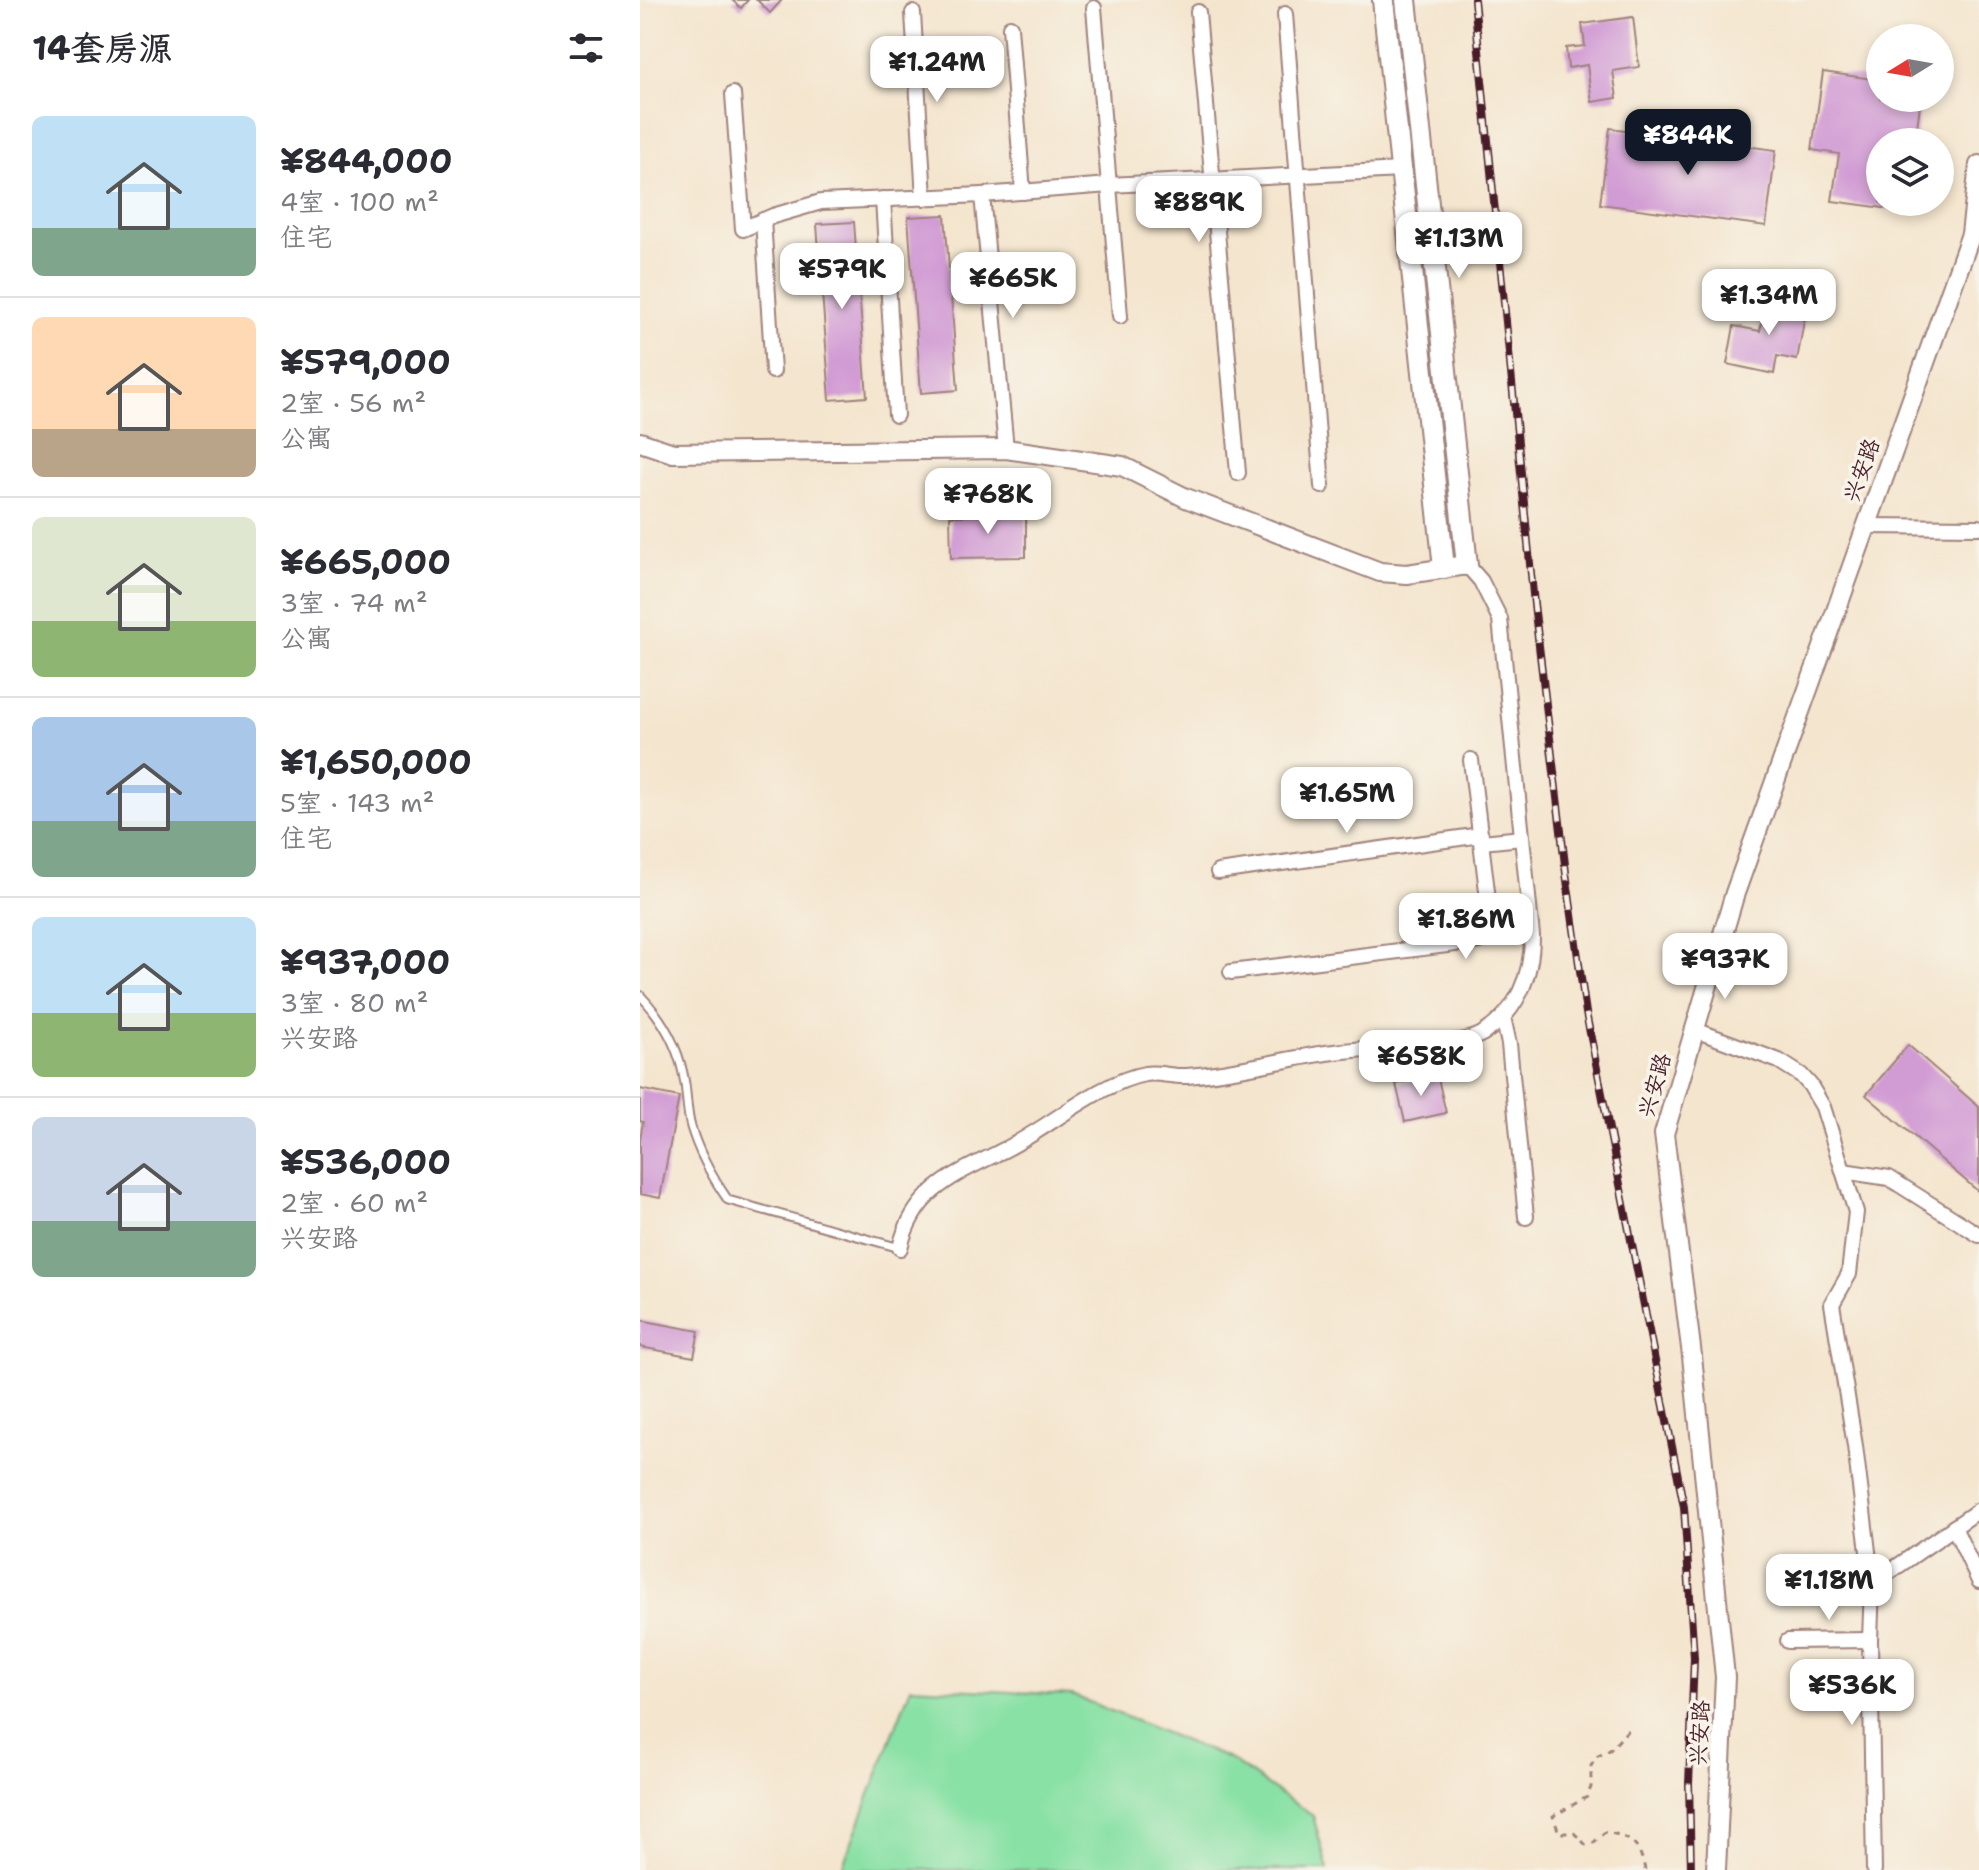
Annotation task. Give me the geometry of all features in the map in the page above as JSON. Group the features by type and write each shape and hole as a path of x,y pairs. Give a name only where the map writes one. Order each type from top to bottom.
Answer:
{"main road":[{"path":"1383,0 1444,568"},
{"path":"1406,0 1467,565"}],"street":[{"path":"1094,8 1120,316"},
{"path":"1198,12 1238,473"},
{"path":"913,13 924,198"},
{"path":"1285,14 1322,486"},
{"path":"1010,27 1023,192"},
{"path":"733,94 743,229 821,202 1401,170"},
{"name":"兴安路","path":"1716,1870 1725,1677 1692,1356 1664,1134 1735,893 1971,234 1979,165"},
{"path":"982,195 1006,449"},
{"path":"883,199 896,415"},
{"path":"763,220 773,371"},
{"path":"640,442 673,453 1006,449 1122,466 1186,498 1380,572 1407,574 1467,565 1481,581 1500,619 1532,951 1520,994 1503,1017 1493,1027 1469,1040 1327,1053 1187,1076 1145,1074 1106,1089 1021,1142 953,1176 922,1199 905,1229 900,1248"},
{"path":"1866,526 1979,527"},
{"path":"1231,972 1479,941 1492,932 1471,760"},
{"path":"1218,872 1482,839 1522,838"},
{"path":"1503,1017 1512,1072 1526,1217"},
{"path":"1695,1030 1779,1061 1801,1075 1823,1107 1856,1212 1849,1274 1832,1304 1855,1446 1872,1584 1874,1870"},
{"path":"1843,1171 1889,1178 1979,1235"},
{"path":"1872,1584 1979,1510"},
{"path":"1954,1527 1979,1581"},
{"path":"1788,1641 1870,1640"}],"lane":[{"path":"640,995 671,1039 682,1071 696,1142 712,1177 728,1200 900,1248"}],"path":[{"path":"1628,1730 1610,1750 1596,1757 1591,1766 1591,1787 1587,1797 1553,1816 1554,1826 1559,1833 1574,1833 1586,1845 1605,1832 1621,1835 1641,1851 1645,1870"}],"green space":[{"path":"911,1687 1072,1695 1229,1759 1313,1816 1328,1870 841,1870"}],"building":[{"path":"732,0 748,0 741,8"},
{"path":"757,0 782,0 770,13"},
{"path":"1633,17 1639,67 1613,71 1617,98 1592,102 1587,65 1568,68 1566,48 1585,46 1582,24"},
{"path":"1823,72 1866,78 1866,112 1919,112 1917,128 1866,128 1866,206 1832,201 1839,154 1812,150"},
{"path":"1610,128 1776,150 1766,226 1600,204"},
{"path":"945,215 958,390 921,393 908,217"},
{"path":"854,222 867,397 830,400 817,224"},
{"path":"1767,296 1807,305 1797,360 1777,356 1774,374 1727,364 1734,326 1760,331"},
{"path":"1026,515 1026,557 951,558 950,516"},
{"path":"1908,1045 1979,1107 1979,1192 1866,1095"},
{"path":"1437,1074 1446,1113 1405,1122 1396,1084"},
{"path":"640,1089 679,1097 660,1198 640,1194 643,1122 640,1121"},
{"path":"640,1320 699,1331 694,1357 640,1347"}],"railway":[{"path":"1474,0 1534,604 1566,873 1586,1013 1684,1507 1694,1658 1689,1784 1691,1870"}]}
